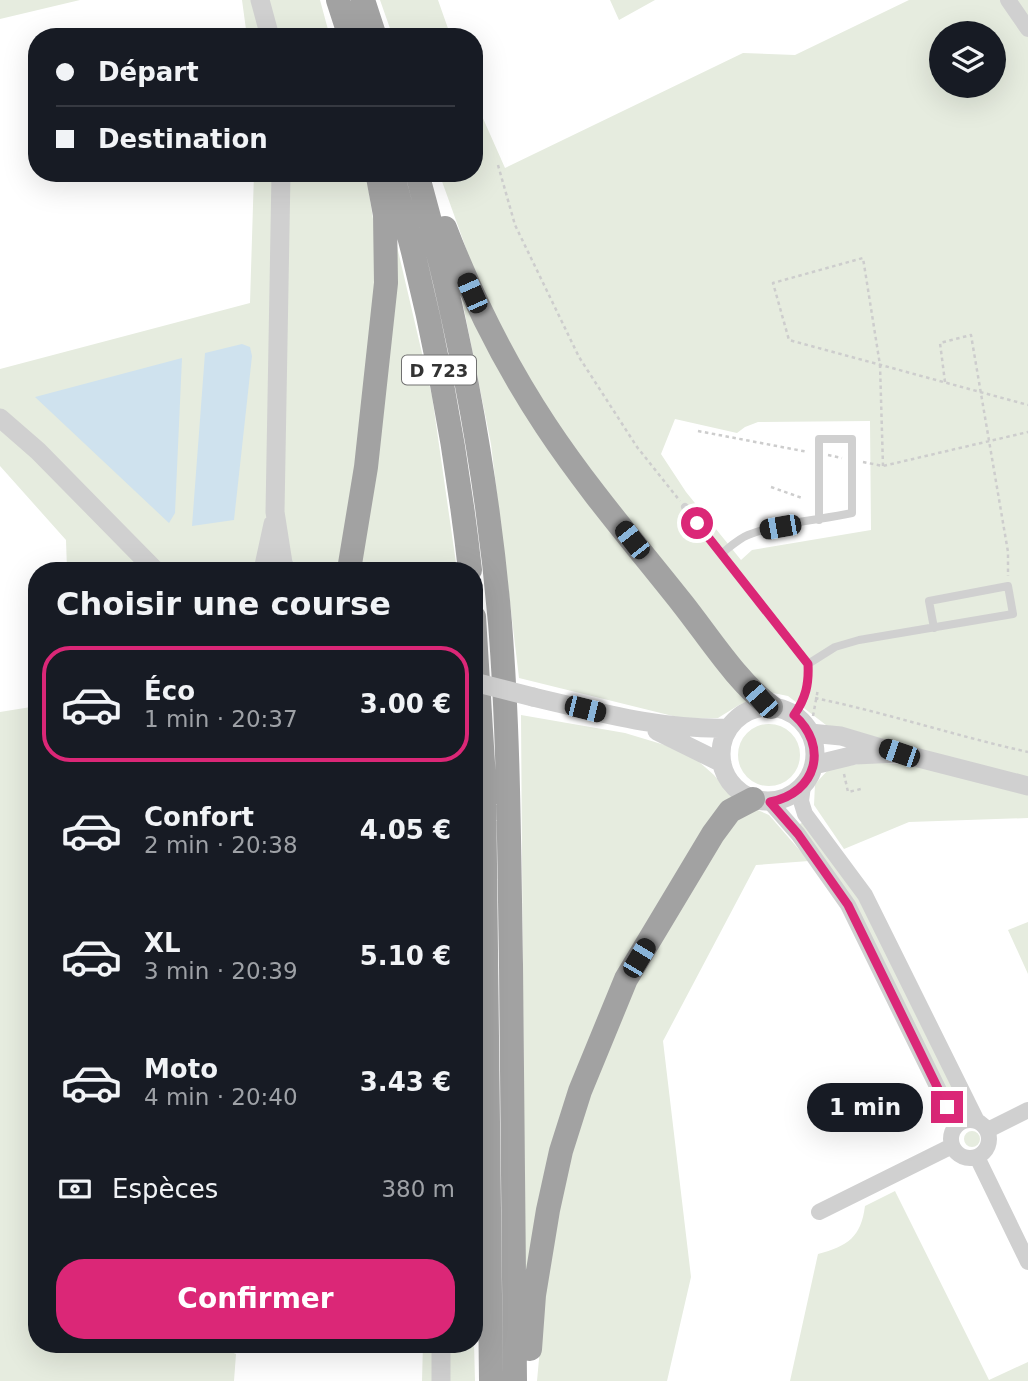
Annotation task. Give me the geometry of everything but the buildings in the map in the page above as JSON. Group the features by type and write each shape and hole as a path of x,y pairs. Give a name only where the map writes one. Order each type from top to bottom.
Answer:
{"highway":[{"path":"338,0 347,28"},
{"path":"363,0 372,28"},
{"path":"350,562 366,467 386,283 384,215 378,182"},
{"name":"D 723","path":"393,182 418,272 436,358 456,465 469,562"},
{"name":"D 723","path":"419,182 447,293 475,434 500,625 508,765 516,1381"},
{"path":"430,182 445,228 472,293 510,368 548,429 575,468 760,699 783,711"},
{"path":"483,763 491,1381"},
{"path":"528,1381 534,1295 548,1210 561,1151 580,1091 626,979 713,834 730,811 762,800"},
{"path":"483,1168 489,1185"}],"street":[{"path":"260,0 268,28"},
{"path":"1009,0 1028,29"},
{"path":"281,182 275,512 283,562"},
{"path":"0,418 38,451 147,562"},
{"path":"264,562 275,512"},
{"path":"483,684 637,722 698,729 729,729"},
{"path":"956,1125 848,905 798,834 762,800 732,785 725,775 722,762 723,739 729,729 747,712 783,711 812,727 841,736 1028,786"},
{"path":"637,722 722,762"},
{"path":"812,727 814,765 803,786 801,801 805,814 865,895 983,1125 989,1143 987,1149 977,1157 965,1157 952,1146 951,1135 956,1125 966,1120 983,1125 1028,1110"},
{"path":"814,765 855,755 899,753"},
{"path":"762,800 793,794 803,786"},
{"path":"819,1212 952,1146"},
{"path":"977,1157 1028,1262"},
{"path":"440,1353 441,1381"}],"lane":[{"path":"721,554 746,535 819,520 852,513 852,439 819,439 819,520"},
{"path":"685,507 808,664 809,681 805,696 783,711"},
{"path":"808,664 847,644 1013,614 1009,586 929,601 934,628"}],"path":[{"path":"498,165 515,225 579,357 637,447 685,507"},
{"path":"883,466 880,365 863,258 773,283 789,340 880,365 981,393 1028,405"},
{"path":"945,383 940,343 971,335 1008,552 1009,586"},
{"path":"771,486 802,498"},
{"path":"812,727 817,682"},
{"path":"805,696 1028,752"},
{"path":"842,767 848,792 861,789"}],"shaded area":[{"path":"0,0 80,0 0,19"},
{"path":"242,0 320,0 328,28 246,28"},
{"path":"380,0 438,0 448,28 390,28"},
{"path":"610,0 655,0 619,20"},
{"path":"909,0 1028,0 1028,818 909,822 844,849 814,805 815,784 829,769 870,762 898,764 899,743 826,725 788,696 768,692 718,718 685,719 519,678 491,444 458,279 467,251 442,182 483,182 483,118 505,168 743,53 795,55","holes":["675,419 737,433 758,422 870,421 871,530 752,550 741,560 686,492 661,454"]},
{"path":"254,182 367,182 376,239 396,242 432,396 456,562 67,562 66,540 0,466 0,369 250,303"},
{"path":"28,707 28,1353 234,1353 236,1354 234,1381 0,1381 0,712"},
{"path":"521,715 625,733 688,752 714,775 735,800 769,815 809,861 756,865 663,1041 691,1277 667,1381 537,1381 546,1282 525,1278"},
{"path":"763,724 775,724 791,733 798,743 798,767 791,777 775,786 763,786 752,781 743,772 738,761 738,749 743,738 752,729"},
{"path":"804,822 860,893 962,1105 959,1107 954,1105 797,825"},
{"path":"1028,922 1028,974 1008,930"},
{"path":"969,1131 975,1131 980,1139 978,1145 969,1147 964,1142 964,1136"},
{"path":"895,1191 989,1380 1028,1362 1028,1381 790,1381 818,1254 851,1239 860,1225 865,1206"},
{"path":"423,1353 474,1353 475,1381 422,1381"}],"water":[{"path":"242,344 250,347 252,356 234,520 192,526 205,353"},
{"path":"182,358 175,513 169,523 35,397"}],"route":[{"path":"697,523 808,664 809,681 804,701 794,715 810,733 815,748 814,765 803,786 793,794 770,802 798,834 848,905 947,1107"}]}
